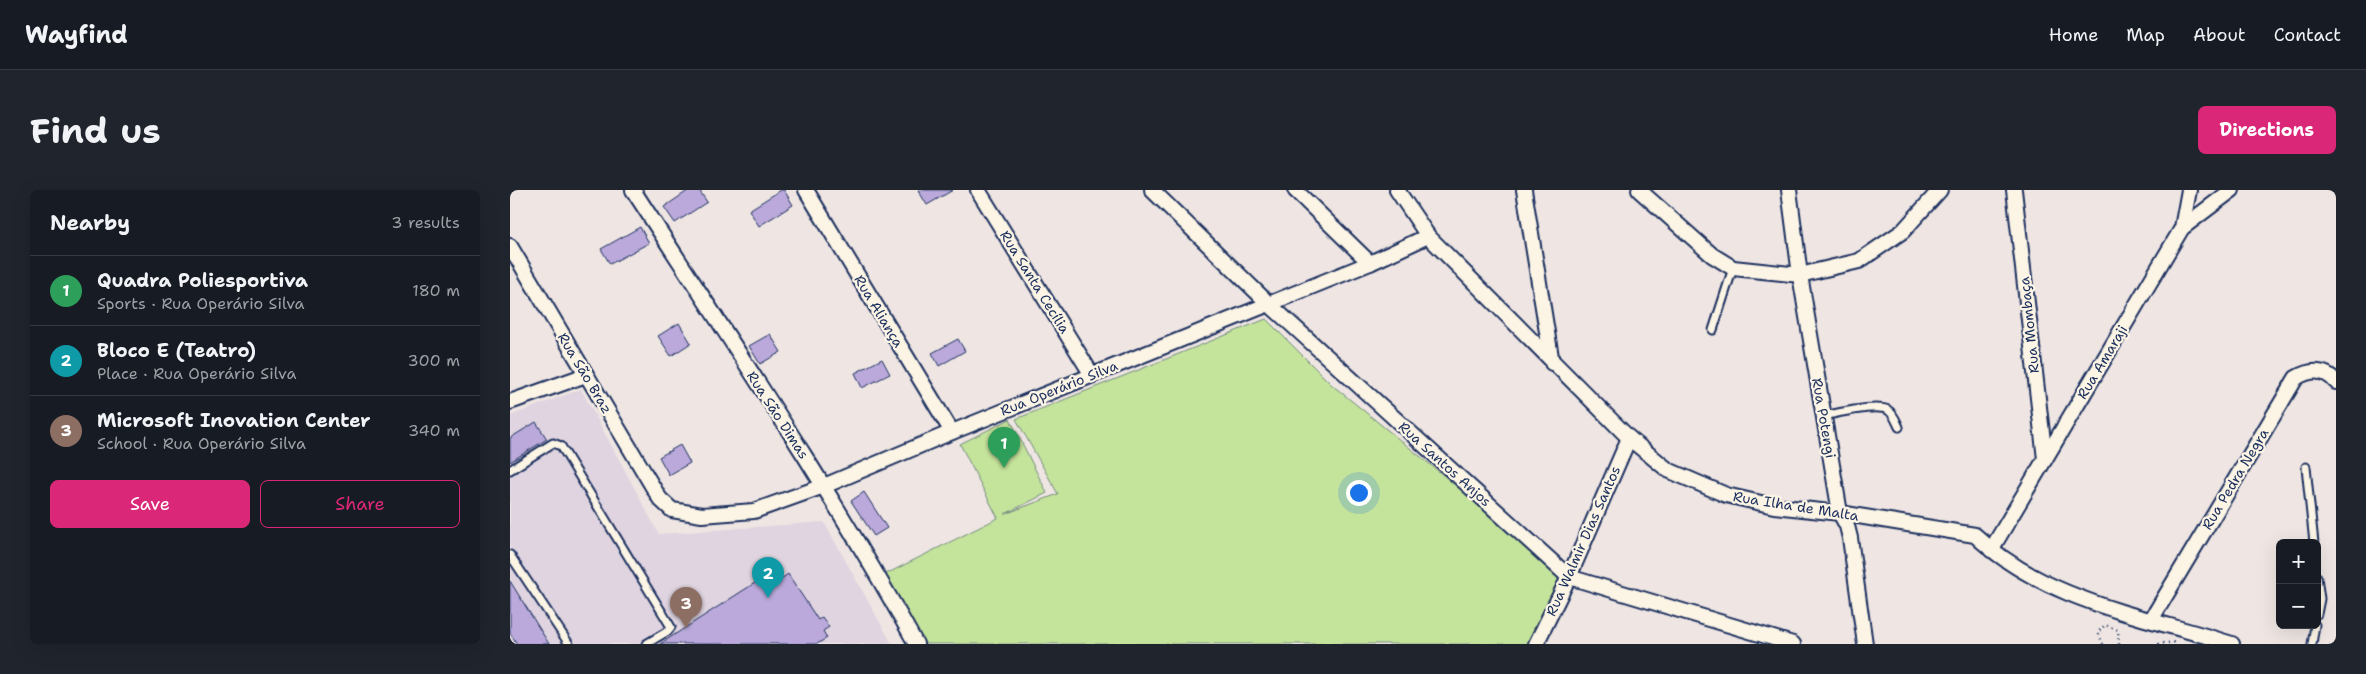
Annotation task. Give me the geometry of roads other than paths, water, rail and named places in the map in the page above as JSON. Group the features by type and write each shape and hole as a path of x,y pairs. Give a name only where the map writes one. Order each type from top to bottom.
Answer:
{"street":[{"name":"Rua São Dimas","path":"633,190 824,486 880,577 916,644"},
{"name":"Rua Aliança","path":"806,190 952,432"},
{"name":"Rua Santa Cecília","path":"978,190 1092,375"},
{"name":"Rua Santos Anjos","path":"1152,190 1269,304 1569,577 1793,644"},
{"path":"1295,190 1370,263"},
{"name":"Rua Ilha de Malta","path":"1398,190 1428,236 1552,363 1630,438 1668,470 1726,495 1774,506 1840,513 1975,535 1991,550 2031,576 2088,601 2232,644"},
{"path":"1524,190 1552,363"},
{"path":"1639,190 1712,255 1733,268 1800,275 1859,261 1903,231 1940,190"},
{"name":"Rua Potengi","path":"1789,190 1800,275 1840,513 1847,526 1850,538 1864,642"},
{"name":"Rua Mombaça","path":"2014,190 2045,459"},
{"path":"2182,228 2190,190"},
{"name":"Rua Amaraji","path":"1991,550 2182,228 2232,190"},
{"name":"Rua Operário Silva","path":"660,499 672,510 702,515 754,511 824,486 952,432 1370,263 1428,236"},
{"name":"Rua São Braz","path":"510,246 660,499"},
{"name":"Rua Pedra Negra","path":"2151,620 2296,378 2306,372 2318,371 2332,377 2336,382"},
{"path":"510,402 586,375"},
{"name":"Rua Walmir Dias Santos","path":"1536,644 1569,577 1630,438"}],"lane":[{"path":"1713,330 1733,268"},
{"path":"1824,416 1876,408 1887,409 1894,414 1898,427"},
{"path":"510,470 553,443 560,446 670,627 668,631 646,644"},
{"path":"2306,467 2314,539"},
{"path":"510,555 569,644"},
{"path":"2312,644 2315,629"}],"place":[{"name":"Quadra Poliesportiva","path":"1004,468"},
{"name":"Bloco E (Teatro)","path":"768,598"},
{"name":"Microsoft Inovation Center","path":"686,628"}]}
